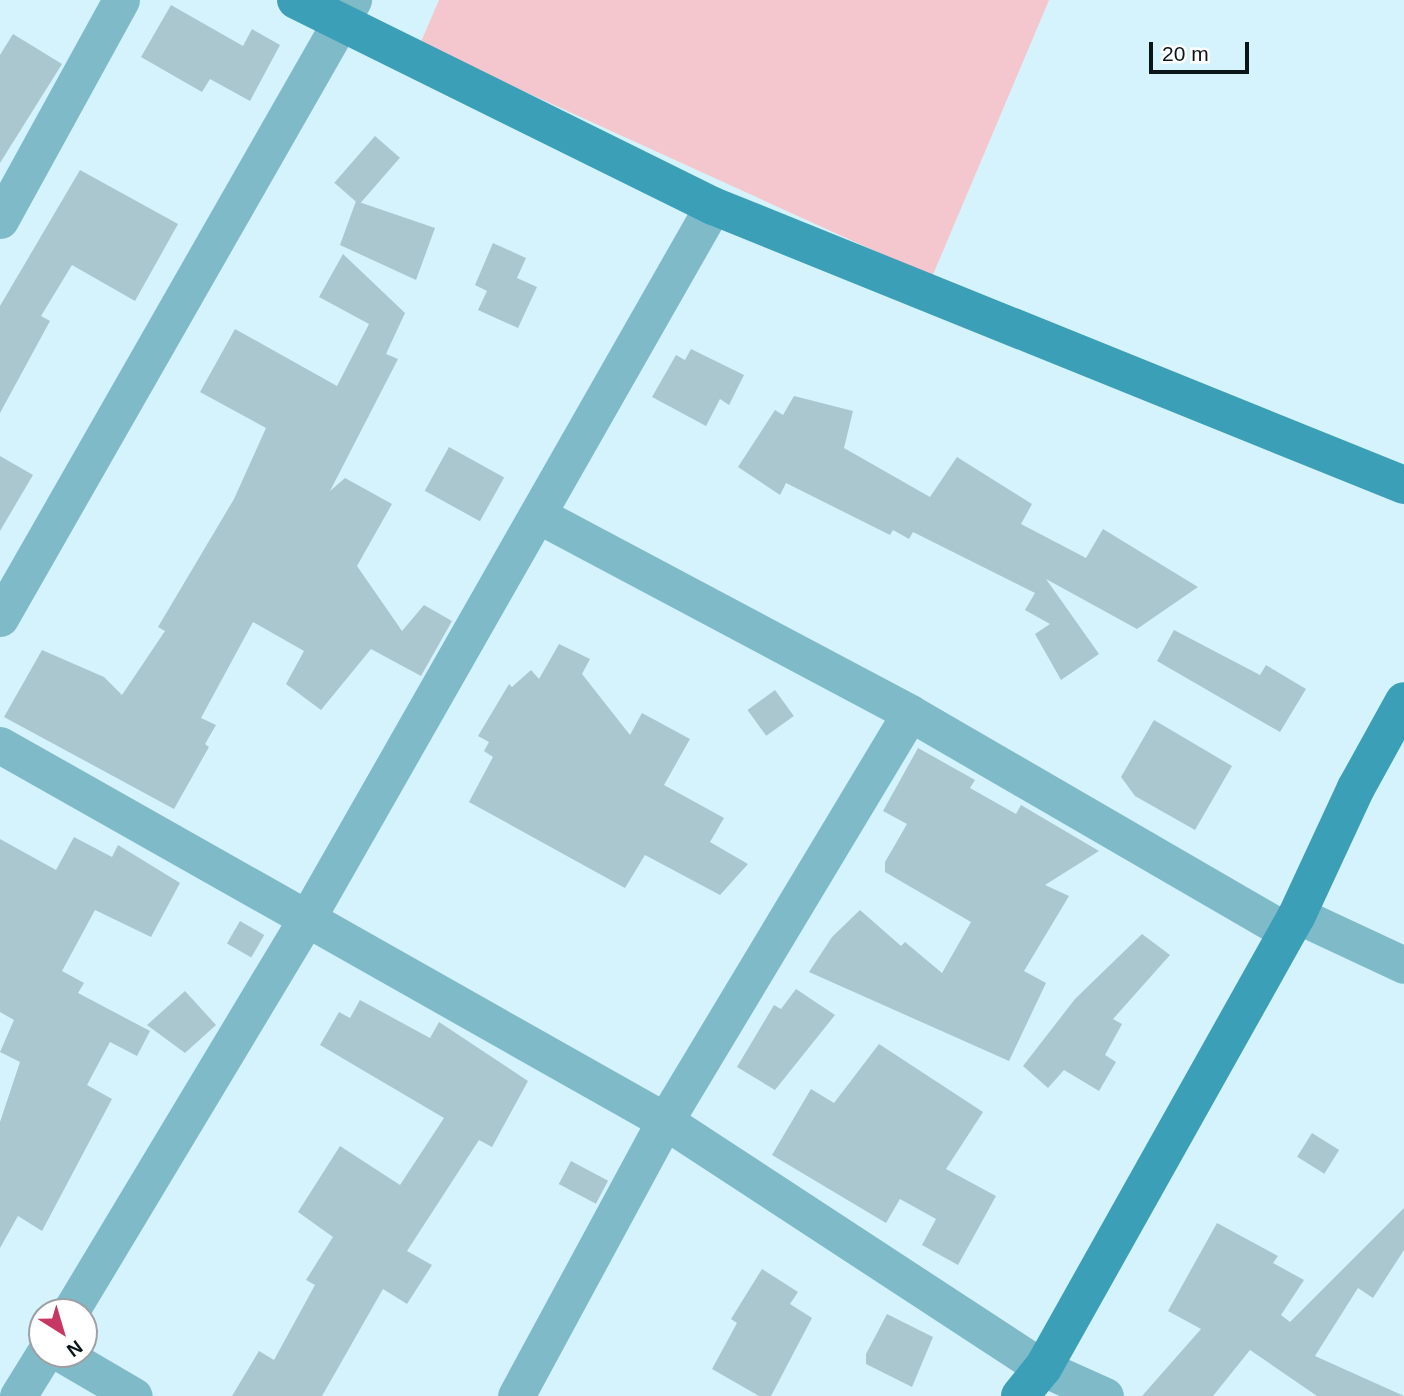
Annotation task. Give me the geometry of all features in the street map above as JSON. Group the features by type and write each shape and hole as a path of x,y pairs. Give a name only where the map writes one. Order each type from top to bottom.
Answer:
{"street":[{"path":"0,220 121,0"},
{"path":"296,0 347,12 713,206 1404,485"},
{"path":"0,618 347,12"},
{"path":"78,1298 306,920 713,206"},
{"path":"538,515 910,713 1291,923 1404,965"},
{"path":"1031,1382 1291,923 1356,788 1404,701"},
{"path":"516,1396 665,1121 910,713"},
{"path":"0,745 665,1121 1031,1382 1105,1396"},
{"path":"18,1396 35,1368"},
{"path":"86,1368 134,1396"}],"shaded area":[{"path":"439,0 1049,0 932,277 420,44"}],"building":[{"path":"171,5 243,46 252,29 280,45 250,101 210,79 202,92 141,57"},
{"path":"13,34 62,64 0,163 0,55"},
{"path":"375,136 400,158 359,204 334,183"},
{"path":"80,170 178,224 135,301 72,265 41,316 50,321 0,413 0,306"},
{"path":"356,201 435,228 416,280 340,245"},
{"path":"493,243 526,258 517,278 537,287 518,328 478,310 487,291 475,285"},
{"path":"343,254 405,313 386,354 398,359 330,491 345,478 392,504 357,566 402,631 424,605 452,621 421,676 371,649 321,710 286,684 304,651 253,622 201,718 216,725 205,744 209,747 174,809 4,717 42,650 104,677 122,695 165,631 158,627 234,499 266,428 200,392 235,329 337,386 369,324 319,297"},
{"path":"691,349 744,375 729,405 720,399 706,426 652,397 676,355 685,360"},
{"path":"794,396 853,411 844,448 930,497 957,457 1032,504 1021,524 1086,558 1103,529 1198,587 1137,629 1046,579 1099,654 1061,680 1035,634 1050,624 1025,610 1035,593 913,532 909,539 893,530 890,535 786,483 780,495 738,467 775,410 783,415"},
{"path":"449,447 504,478 480,521 425,491"},
{"path":"0,456 33,475 0,531"},
{"path":"1174,630 1260,675 1266,665 1306,689 1280,732 1157,661"},
{"path":"559,644 590,659 582,674 630,735 642,713 690,739 664,785 724,818 710,842 748,864 720,895 645,855 625,888 469,802 493,757 484,751 489,742 478,736 509,684 512,687 531,670 539,679"},
{"path":"775,690 794,716 766,736 747,710"},
{"path":"1154,720 1232,766 1195,830 1135,796 1121,777"},
{"path":"918,748 975,780 970,788 1016,814 1021,805 1099,851 1045,885 1069,896 1024,971 1046,983 1009,1061 809,972 832,937 860,910 901,946 905,942 942,973 971,922 885,872 885,862 907,824 883,811"},
{"path":"74,837 112,857 118,845 180,883 151,937 95,910 62,971 84,983 78,993 150,1031 137,1056 110,1042 87,1085 112,1099 42,1231 18,1216 0,1248 0,1122 20,1062 0,1052 14,1020 0,1012 0,839 56,870"},
{"path":"240,921 264,935 251,958 227,944"},
{"path":"1142,934 1170,955 1113,1019 1122,1024 1105,1055 1116,1062 1099,1091 1064,1070 1048,1088 1023,1066 1075,999"},
{"path":"796,989 835,1015 775,1090 737,1067 774,1005 781,1009"},
{"path":"185,991 216,1025 185,1053 147,1025"},
{"path":"360,1000 430,1038 439,1022 528,1081 492,1147 479,1140 407,1251 432,1265 407,1304 383,1289 322,1396 232,1396 259,1351 274,1360 315,1285 306,1280 333,1237 298,1212 340,1146 400,1185 444,1118 320,1045 339,1012 350,1018"},
{"path":"879,1044 983,1112 946,1169 996,1196 958,1265 922,1245 936,1219 900,1199 886,1223 772,1155 811,1089 834,1103"},
{"path":"1312,1133 1339,1150 1324,1174 1297,1157"},
{"path":"571,1161 608,1181 596,1204 559,1184"},
{"path":"1404,1208 1404,1250 1373,1298 1358,1288 1315,1356 1404,1396 1317,1396 1250,1350 1213,1396 1142,1396 1201,1329 1168,1311 1217,1223 1278,1256 1273,1263 1304,1280 1281,1315 1290,1322"},
{"path":"762,1269 798,1292 790,1304 812,1318 771,1396 759,1396 712,1369 737,1323 731,1319"},
{"path":"887,1314 933,1337 912,1387 866,1364 866,1354"}]}
